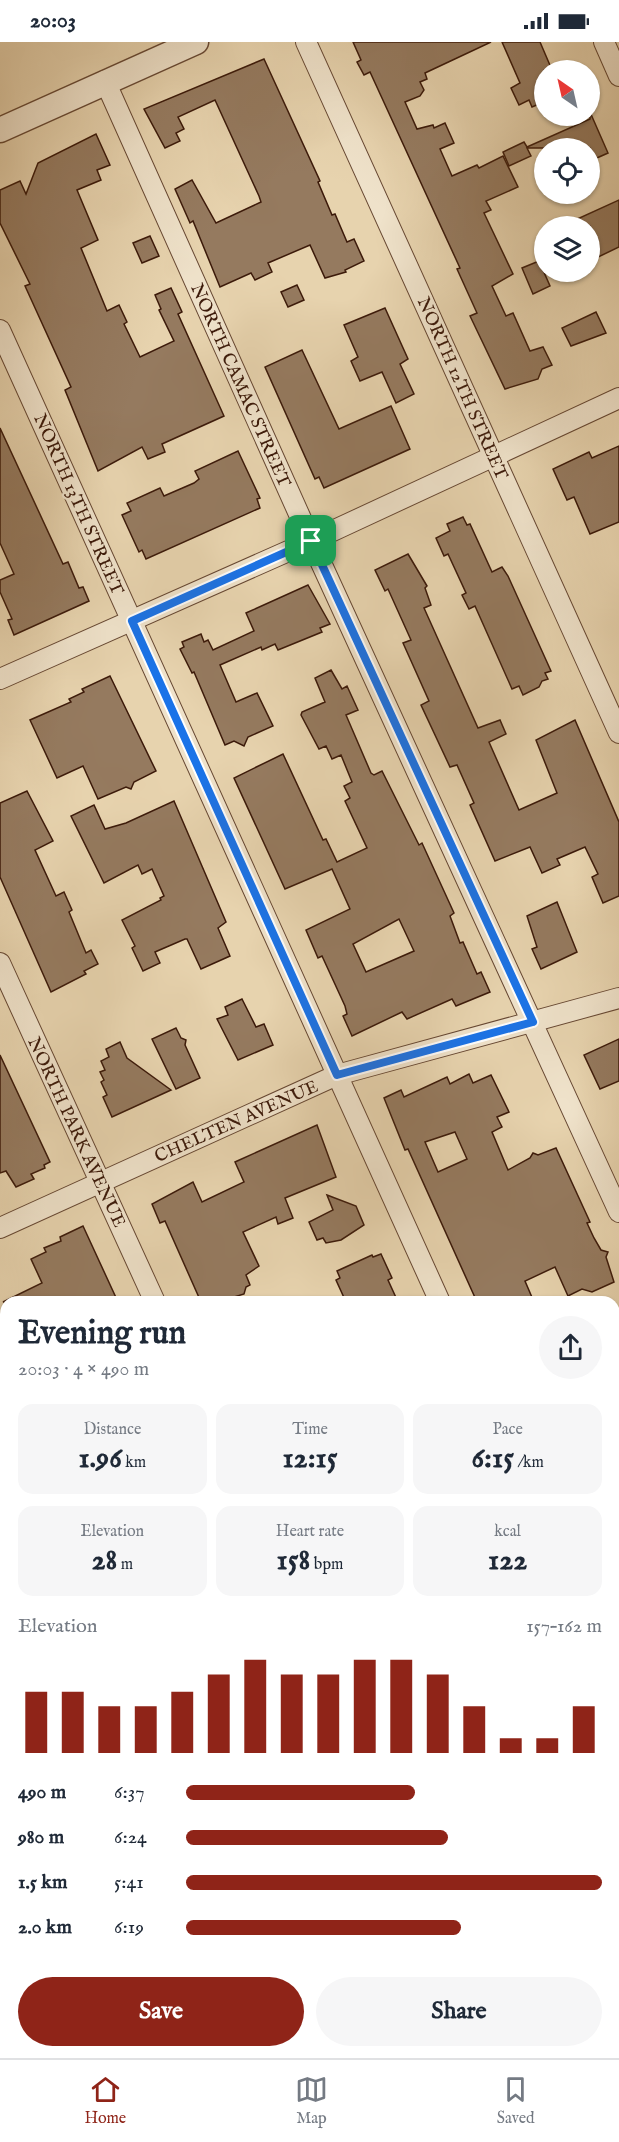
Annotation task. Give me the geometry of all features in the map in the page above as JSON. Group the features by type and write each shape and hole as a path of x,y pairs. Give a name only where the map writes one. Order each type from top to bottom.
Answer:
{"street":[{"path":"0,130 196,42"},
{"name":"NORTH 12TH STREET","path":"306,42 619,733"},
{"path":"604,42 619,76"},
{"name":"NORTH CAMAC STREET","path":"105,81 311,541 619,1212"},
{"name":"NORTH 13TH STREET","path":"0,330 437,1296"},
{"path":"0,679 311,541 619,398"},
{"name":"NORTH PARK AVENUE","path":"0,963 152,1296"},
{"name":"CHELTEN AVENUE","path":"0,1228 337,1075 619,998"}],"building":[{"path":"353,42 491,42 425,73 427,79 420,82 424,90 420,96 405,102 417,129 433,125 434,128 445,123 454,143 440,149 452,176 477,165 479,168 503,156 518,187 486,201 491,210 484,213 513,274 492,286 506,316 513,313 530,351 543,347 552,365 542,369 538,379 505,389 470,316 477,313 457,269 460,268 370,72 364,75 357,62 361,60"},
{"path":"502,42 540,42 548,60 534,60 534,106 532,107 529,100 519,105 511,88 520,83"},
{"path":"264,59 320,181 318,182 332,215 335,214 347,242 354,239 364,261 345,270 346,272 325,278 310,245 268,263 272,272 255,280 251,273 220,287 193,221 190,223 175,189 192,180 216,223 261,202 259,196 215,100 178,117 184,129 176,133 180,141 165,148 144,109"},
{"path":"574,126 596,126 608,153 600,157 600,138 547,138"},
{"path":"96,134 110,165 97,170 101,180 77,190 98,240 81,248 107,311 119,305 127,322 124,324 140,357 174,341 159,310 161,309 155,295 171,288 182,312 178,314 224,416 162,444 165,452 148,459 142,447 98,471 65,390 71,387 25,286 30,284 0,223 0,190 20,181 26,194 38,163"},
{"path":"524,142 527,147 534,144 534,148 527,148 531,156 509,166 503,152"},
{"path":"619,200 619,247 600,256 600,216 584,216"},
{"path":"150,236 159,256 142,263 133,243"},
{"path":"534,263 534,282 548,282 550,286 533,294 522,268"},
{"path":"297,285 304,300 288,307 281,292"},
{"path":"385,308 408,359 400,364 414,394 396,403 382,372 360,381 351,361 358,357 344,325"},
{"path":"596,312 606,333 571,346 562,328"},
{"path":"302,350 339,429 391,406 410,449 324,488 319,477 315,479 265,367"},
{"path":"0,428 63,564 68,562 79,588 83,587 89,601 14,635 8,620 12,619 0,592 0,580 14,574 0,543"},
{"path":"619,446 619,522 590,534 574,497 567,500 553,469 589,452 592,458"},
{"path":"238,451 260,498 257,499 260,508 146,559 142,550 139,552 122,515 131,511 127,503 160,488 164,496 194,483 199,479 195,471"},
{"path":"463,517 467,525 470,524 492,572 502,567 508,576 551,671 545,673 548,679 542,681 539,687 523,695 519,686 512,689 475,606 469,609 462,595 466,593 448,554 444,556 436,538 450,531 447,524"},
{"path":"408,554 427,586 425,588 431,605 424,608 478,728 500,720 506,734 489,742 519,810 557,793 536,740 575,720 619,822 619,896 603,903 592,877 598,874 585,847 557,859 560,865 542,873 530,847 495,861 470,805 474,803 457,765 450,767 421,705 429,701 403,643 411,640 388,589 385,591 375,570"},
{"path":"308,585 330,624 320,628 322,632 278,650 275,644 262,650 261,647 220,665 236,702 257,693 273,726 248,737 244,746 234,741 225,745 194,672 192,673 180,649 184,647 182,642 201,634 204,642 208,640 213,650 254,631 246,613"},
{"path":"331,670 342,689 347,686 358,710 346,715 371,773 374,775 382,771 419,845 422,843 454,913 450,916 460,943 463,942 477,974 481,972 490,992 456,1006 452,999 407,1019 402,1012 352,1036 343,1016 347,1014 345,1006 322,956 318,958 306,930 350,909 332,869 285,889 234,778 283,754 323,840 326,839 337,862 367,848 345,801 350,798 344,786 352,782 341,755 332,759 326,746 319,749 301,715 302,712 325,702 315,678","holes":["399,919 414,951 366,972 353,944"]},
{"path":"110,676 156,771 134,782 131,789 126,787 98,799 83,766 57,778 30,720 71,702 69,699 84,692 82,689"},
{"path":"27,791 53,841 35,850 56,896 64,892 72,910 69,912 86,953 91,950 98,964 84,971 86,974 51,992 0,877 0,803"},
{"path":"174,801 226,922 218,928 230,956 201,969 185,939 155,952 160,963 143,971 132,948 135,946 122,920 161,900 160,898 164,896 152,869 142,874 138,865 104,883 71,816 94,805 105,829 126,823"},
{"path":"557,902 577,952 541,969 532,949 537,947 527,916"},
{"path":"242,999 256,1027 264,1024 273,1045 238,1060 217,1019 228,1015 225,1007"},
{"path":"176,1028 181,1038 186,1040 185,1045 200,1078 176,1089 152,1039"},
{"path":"619,1039 619,1081 600,1089 584,1055"},
{"path":"120,1042 127,1058 171,1090 112,1117 103,1097 107,1095 101,1082 104,1080 100,1072 105,1070 101,1061 109,1057 106,1049"},
{"path":"0,1055 50,1162 44,1165 45,1168 31,1174 34,1179 16,1187 6,1171 0,1173"},
{"path":"469,1074 473,1083 491,1075 509,1112 497,1117 502,1127 492,1132 508,1170 530,1158 533,1153 538,1155 556,1148 590,1222 587,1223 594,1238 601,1250 608,1252 606,1257 614,1282 592,1292 582,1289 568,1296 555,1267 525,1281 531,1296 474,1296 408,1149 405,1150 384,1098 401,1090 404,1097 447,1077 450,1084","holes":["455,1132 467,1159 438,1172 425,1142"]},
{"path":"317,1125 336,1177 285,1198 293,1218 278,1224 276,1217 243,1232 259,1266 246,1275 250,1285 246,1287 244,1294 198,1296 165,1221 160,1223 152,1204 193,1182 202,1202 244,1182 235,1162"},
{"path":"327,1195 356,1206 364,1225 341,1240 326,1243 323,1238 317,1240 309,1222 333,1210"},
{"path":"83,1226 115,1296 15,1296 42,1283 31,1259 46,1252 44,1248 61,1241 60,1237"},
{"path":"381,1254 392,1278 388,1280 395,1296 343,1296 336,1280 340,1278 337,1271 372,1255 373,1257"}],"route":[{"path":"311,541 533,1022 337,1075 132,621 311,541"}]}
